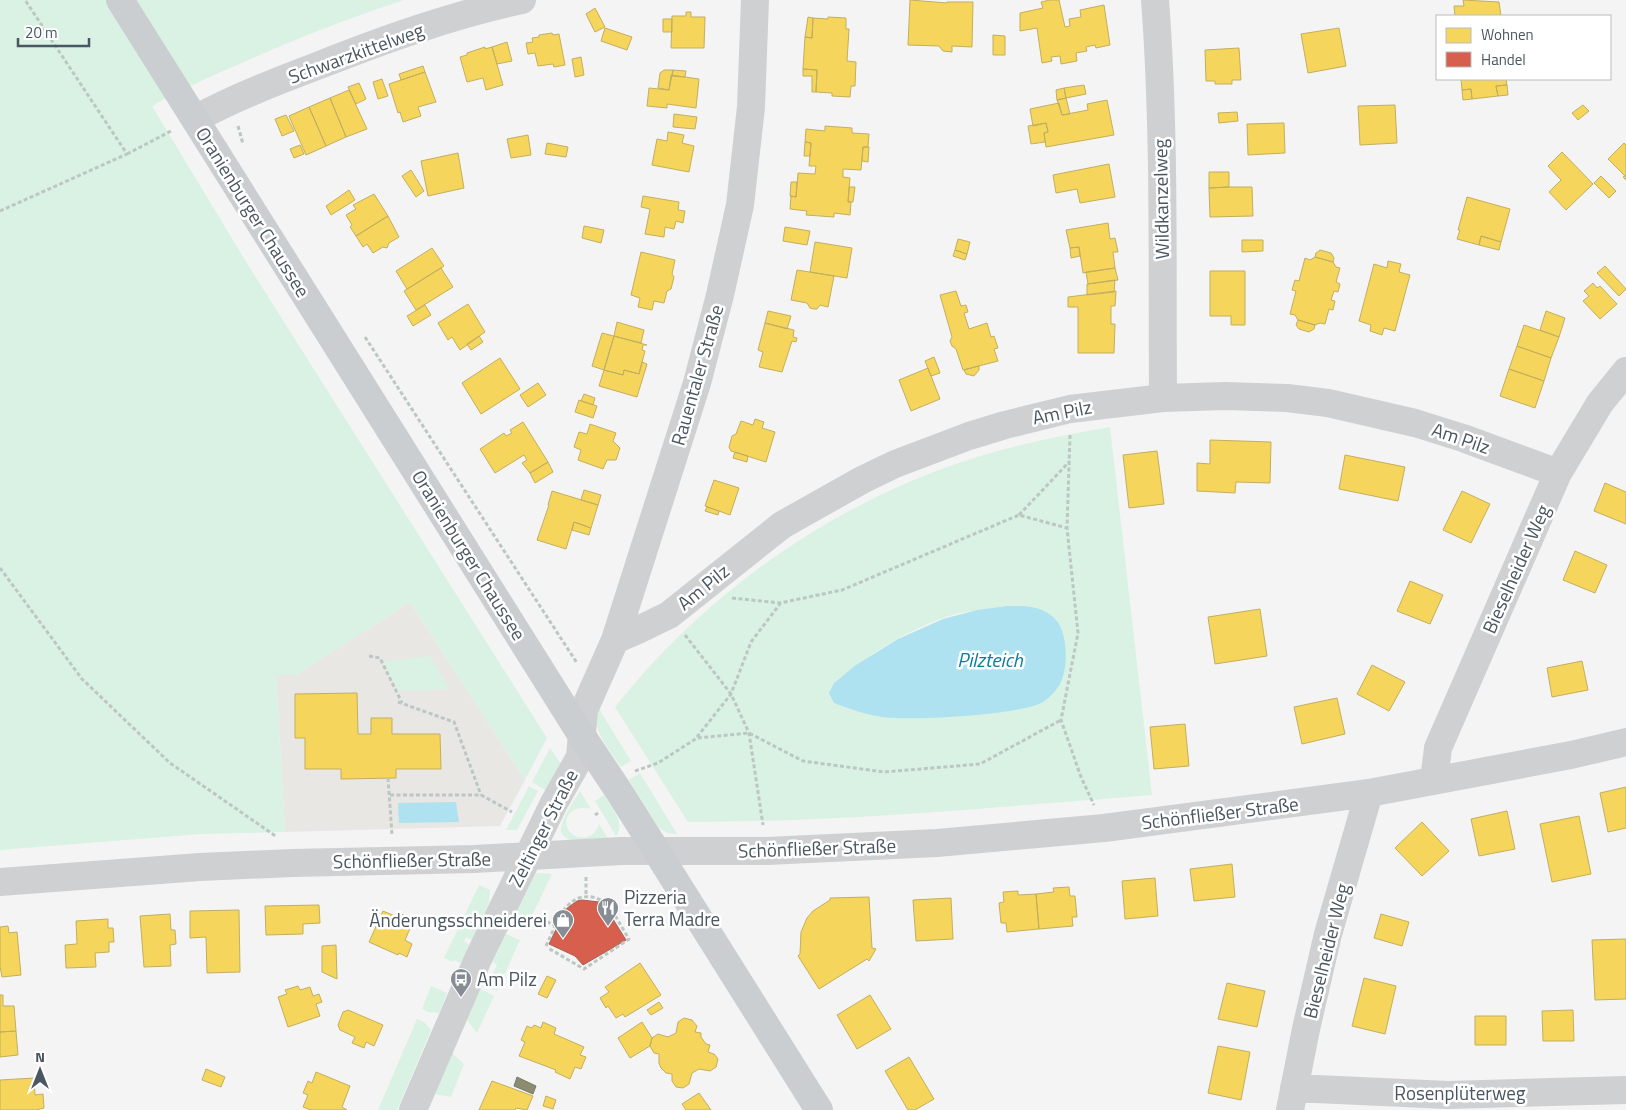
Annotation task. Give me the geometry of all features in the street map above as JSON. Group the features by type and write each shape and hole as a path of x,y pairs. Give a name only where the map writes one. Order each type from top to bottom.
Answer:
{"main road":[{"name":"Oranienburger Chaussee","path":"120,0 819,1110"}],"street":[{"name":"Schwarzkittelweg","path":"194,119 231,100 375,43 489,7 522,0"},
{"name":"Rauentaler Straße","path":"582,736 584,710 615,640 698,383 720,295 740,205 750,116 755,0"},
{"name":"Wildkanzelweg","path":"1155,0 1162,175 1163,398"},
{"name":"Bieselheider Weg","path":"1434,780 1438,748 1558,473 1600,403 1626,371"},
{"name":"Am Pilz","path":"615,640 669,614 782,525 862,480 895,464 969,436 1005,424 1070,409 1163,398 1225,396 1287,398 1328,403 1415,422 1558,473"},
{"name":"Zeltinger Straße","path":"413,1110 478,959 528,856 580,757 582,736"},
{"name":"Schönfließer Straße","path":"0,882 200,867 292,863 528,856 621,851 768,851 937,843 1104,828 1369,793 1571,755 1626,742"},
{"name":"Bieselheider Weg","path":"1292,1099 1328,934 1369,793"},
{"name":"Rosenplüterweg","path":"1292,1099 1626,1090"}],"path":[{"path":"25,0 127,154"},
{"path":"231,100 245,153"},
{"path":"0,211 127,154 194,119"},
{"path":"365,337 577,663"},
{"path":"1070,409 1067,528 1078,633 1061,720 1082,777 1104,828"},
{"path":"694,594 780,603 842,590 1019,515 1070,461"},
{"path":"1019,515 1067,528"},
{"path":"0,568 82,680 170,764 283,841"},
{"path":"640,768 658,764 697,738 731,694 752,642 780,603"},
{"path":"669,614 731,694 749,733 768,851"},
{"path":"369,656 380,658 402,703"},
{"path":"398,702 454,722 481,794"},
{"path":"697,738 749,733 803,762 884,772 980,764 1061,720"},
{"path":"388,778 392,829"},
{"path":"390,795 481,794 512,812"},
{"path":"586,869 586,896"},
{"path":"586,896 596,898 608,904 629,939 584,969 547,947 564,910 572,901 586,896"},
{"path":"535,916 556,926"}],"shaded area":[{"path":"410,602 525,780 500,826 285,832 276,675 296,675"}],"green space":[{"path":"0,0 404,0 276,48 193,85 152,106 248,265 547,738 525,780 410,602 296,675 276,675 285,832 201,834 0,850"},
{"path":"1110,427 1152,795 862,817 688,822 615,707 651,665 690,626 732,589 776,556 823,526 872,499 922,477 974,458 1024,444","holes":["1007,606 834,683 885,646 914,630 958,614"]},
{"path":"430,656 449,689 398,691 382,662"},
{"path":"599,709 631,761 621,767 602,739 596,716"},
{"path":"550,748 561,764 547,791 532,782"},
{"path":"640,773 677,834 668,833 659,828 629,780"},
{"path":"529,786 538,791 517,830 506,830"},
{"path":"580,791 591,809 581,808 572,812 567,819 568,829 576,836 587,837 593,834 599,824 609,840 586,842 570,840 561,831 562,823"},
{"path":"604,795 618,820 619,831 616,836 595,801"},
{"path":"536,873 552,874 525,930 511,923"},
{"path":"479,885 490,890 489,903 472,940 466,937 464,941 469,944 461,963 454,960 453,962 444,958"},
{"path":"506,934 520,940 497,991 487,987 497,965 493,962"},
{"path":"431,986 447,993 439,1013 428,1012 422,1009"},
{"path":"480,989 494,996 477,1033 467,1020"},
{"path":"417,1019 424,1022 431,1030 397,1110 378,1110"},
{"path":"452,1053 464,1064 451,1097 435,1094"}],"water":[{"name":"Pilzteich","path":"1007,606 1027,606 1045,611 1056,620 1063,633 1066,659 1063,676 1058,688 1043,702 1031,707 990,714 916,718 882,717 834,703 829,693 834,683 856,665 898,639 943,619 977,610"},
{"path":"456,802 459,822 399,823 398,803"}],"building: Wohnen":[{"path":"910,0 947,3 973,2 972,47 952,46 952,52 943,51 939,46 908,45"},
{"path":"1059,0 1065,27 1070,26 1069,19 1081,17 1080,10 1104,5 1110,45 1096,48 1095,45 1086,47 1087,51 1076,53 1077,61 1061,64 1060,56 1051,57 1052,61 1042,63 1037,28 1020,31 1020,13 1043,8 1041,2"},
{"path":"1463,0 1499,2 1501,15 1455,15 1454,6 1464,6"},
{"path":"595,8 605,27 595,32 586,14"},
{"path":"686,12 691,12 691,17 705,17 704,48 671,48 672,16 686,16"},
{"path":"808,17 813,18 812,38 805,37"},
{"path":"828,17 846,18 846,29 849,29 847,61 856,62 855,86 851,86 850,97 832,96 832,93 816,92 817,70 803,69 805,37 812,38 813,18 828,19"},
{"path":"663,19 672,19 672,32 663,32"},
{"path":"605,28 632,37 627,50 601,41"},
{"path":"1339,28 1346,66 1308,73 1301,34"},
{"path":"552,33 553,35 559,34 565,65 554,67 553,64 538,66 535,53 528,54 526,43 533,42 532,38 539,37 539,35"},
{"path":"993,35 1005,36 1005,55 993,55"},
{"path":"507,42 512,61 497,64 492,47"},
{"path":"485,47 485,49 492,47 503,85 486,90 483,78 467,82 460,57"},
{"path":"1239,48 1241,80 1232,80 1232,84 1215,84 1215,81 1206,81 1205,50"},
{"path":"581,57 584,75 575,77 572,59"},
{"path":"423,66 425,72 401,80 399,74"},
{"path":"803,69 817,70 816,92 812,92 812,76 803,76"},
{"path":"664,70 673,70 669,90 658,88 660,73"},
{"path":"673,70 686,71 685,77 672,76"},
{"path":"425,72 436,102 418,107 421,116 403,122 400,112 398,113 389,84"},
{"path":"671,75 699,79 696,108 667,104 667,108 647,106 649,88 669,90"},
{"path":"382,79 388,96 378,99 373,82"},
{"path":"1461,80 1506,80 1507,85 1496,86 1498,96 1472,99 1471,89 1462,90"},
{"path":"359,83 366,99 356,104 348,87"},
{"path":"1084,85 1086,94 1066,98 1064,88"},
{"path":"1507,85 1508,95 1498,96 1496,86"},
{"path":"1064,88 1066,98 1057,100 1056,90"},
{"path":"1471,89 1472,99 1463,100 1462,90"},
{"path":"349,90 367,129 346,137 330,98"},
{"path":"330,98 346,137 326,146 309,107"},
{"path":"1066,98 1070,114 1062,115 1057,100"},
{"path":"1107,100 1114,135 1046,147 1044,133 1048,132 1046,123 1033,126 1030,109 1059,103 1062,115 1088,110 1087,104"},
{"path":"1395,105 1397,143 1360,145 1358,106"},
{"path":"1583,105 1589,111 1578,120 1572,113"},
{"path":"309,107 326,146 306,155 289,116"},
{"path":"1237,112 1238,121 1219,123 1218,113"},
{"path":"674,114 697,117 695,129 673,127"},
{"path":"286,115 294,131 282,136 275,119"},
{"path":"1046,123 1048,132 1044,133 1045,142 1031,144 1028,126"},
{"path":"1284,123 1285,153 1248,155 1247,124"},
{"path":"825,126 852,128 852,133 869,134 868,147 863,147 861,170 843,169 843,177 850,178 848,202 851,202 850,215 834,213 834,217 806,215 807,211 790,209 791,196 796,197 798,173 815,174 816,166 809,166 811,143 805,142 806,129 825,131"},
{"path":"668,132 684,135 682,143 694,146 689,172 652,165 657,139 667,141"},
{"path":"528,135 531,155 511,158 507,139"},
{"path":"805,142 811,143 810,156 804,156"},
{"path":"547,143 568,147 566,157 545,154"},
{"path":"1624,143 1626,145 1626,180 1623,177 1625,176 1608,159"},
{"path":"300,145 304,154 294,158 290,149"},
{"path":"863,147 869,147 868,162 862,161"},
{"path":"1562,152 1593,184 1566,210 1549,192 1561,180 1548,166"},
{"path":"458,153 464,188 428,196 421,161"},
{"path":"1109,164 1115,197 1080,203 1077,189 1056,193 1053,175"},
{"path":"411,170 424,191 416,197 402,176"},
{"path":"1209,172 1229,172 1229,187 1209,188"},
{"path":"1601,176 1616,191 1609,198 1594,183"},
{"path":"791,182 797,182 796,197 790,196"},
{"path":"849,187 855,187 853,202 848,202"},
{"path":"1252,187 1253,216 1210,217 1209,188"},
{"path":"349,190 355,200 331,215 326,206"},
{"path":"374,194 388,216 356,236 350,227 352,225 346,215 356,209 353,205"},
{"path":"643,196 679,202 678,210 685,211 683,223 676,221 674,229 665,227 664,237 645,234 650,209 641,207"},
{"path":"1467,197 1510,209 1501,242 1481,236 1479,245 1457,239"},
{"path":"388,216 399,237 389,243 387,248 383,247 373,253 367,244 363,247 356,236"},
{"path":"1108,223 1110,239 1115,238 1118,252 1113,252 1115,268 1083,273 1079,247 1070,248 1066,230"},
{"path":"584,226 604,230 601,243 582,238"},
{"path":"785,227 810,231 807,245 783,241"},
{"path":"1481,236 1501,242 1499,250 1479,245"},
{"path":"958,239 970,242 967,254 955,250"},
{"path":"1242,240 1263,240 1263,251 1242,252"},
{"path":"815,242 852,248 847,278 810,272"},
{"path":"1079,247 1080,256 1071,258 1070,248"},
{"path":"432,248 444,266 407,289 396,271"},
{"path":"955,250 967,254 965,260 953,256"},
{"path":"1320,250 1331,253 1334,258 1333,262 1315,257 1316,253"},
{"path":"641,252 675,260 671,289 667,291 664,303 654,301 652,310 638,307 640,298 631,295"},
{"path":"1315,257 1333,262 1336,267 1340,268 1336,282 1340,284 1338,292 1334,291 1331,300 1335,301 1333,310 1329,309 1325,324 1315,325 1298,320 1295,315 1290,314 1296,291 1292,290 1295,280 1299,281 1305,258 1310,260"},
{"path":"1388,261 1401,264 1399,272 1410,275 1395,331 1384,328 1382,335 1370,331 1371,325 1359,321 1374,264 1387,268"},
{"path":"1605,266 1626,289 1619,296 1597,273"},
{"path":"441,268 453,287 416,310 404,291"},
{"path":"1115,268 1118,280 1088,284 1086,272"},
{"path":"797,270 834,276 828,307 820,305 817,309 814,309 810,308 807,303 791,300"},
{"path":"1210,271 1245,271 1245,325 1231,325 1231,316 1210,316"},
{"path":"1115,280 1114,292 1087,295 1087,284"},
{"path":"1593,283 1597,288 1600,286 1617,304 1600,319 1583,301 1589,296 1584,291"},
{"path":"956,291 961,306 966,305 968,312 964,313 969,329 987,323 991,337 994,336 998,348 994,349 998,361 963,370 956,349 950,341 952,337 940,295"},
{"path":"1116,291 1115,306 1111,306 1111,324 1115,324 1114,353 1078,353 1078,307 1068,307 1068,297"},
{"path":"468,304 485,332 460,350 452,337 448,340 438,323"},
{"path":"425,305 431,315 413,326 407,316"},
{"path":"768,311 791,316 787,329 765,323"},
{"path":"1546,311 1565,318 1559,337 1540,330"},
{"path":"1298,320 1315,325 1314,329 1309,332 1299,329 1296,325"},
{"path":"617,322 644,330 641,343 614,336"},
{"path":"765,323 794,330 793,337 797,338 796,342 792,341 782,372 759,367 763,352 758,350"},
{"path":"1524,325 1559,337 1551,358 1517,346"},
{"path":"602,333 614,336 604,370 592,366"},
{"path":"479,336 483,342 471,350 467,344"},
{"path":"614,336 647,345 643,345 642,350 645,351 639,374 624,370 623,375 604,370"},
{"path":"1517,346 1551,358 1544,381 1509,369"},
{"path":"934,357 940,373 931,376 925,361"},
{"path":"500,358 520,389 481,414 462,383"},
{"path":"642,362 647,364 637,397 599,386 604,370 623,375 624,370 639,374"},
{"path":"979,366 979,370 974,376 966,374 964,370"},
{"path":"928,368 940,399 911,411 899,380"},
{"path":"1509,369 1544,381 1535,408 1500,396"},
{"path":"538,383 546,395 528,407 520,395"},
{"path":"584,394 595,398 593,405 581,401"},
{"path":"579,400 597,406 593,418 575,412"},
{"path":"755,419 764,422 762,428 775,432 766,462 731,451 729,447 732,436 736,434 741,421 753,425"},
{"path":"523,422 548,462 530,473 522,463 527,460 524,455 495,473 480,449 504,433 506,436 512,433 510,430"},
{"path":"590,424 616,433 613,441 620,448 616,460 607,460 603,469 578,460 581,450 574,447 579,432 587,434"},
{"path":"1210,440 1271,442 1270,483 1236,482 1235,493 1197,491 1197,463 1210,464"},
{"path":"1157,451 1164,504 1129,508 1123,455"},
{"path":"735,452 748,456 747,462 733,458"},
{"path":"1345,455 1405,467 1398,501 1339,489"},
{"path":"548,462 553,472 535,483 530,473"},
{"path":"714,480 739,488 730,515 705,506"},
{"path":"1605,483 1626,492 1626,524 1594,511"},
{"path":"584,490 601,495 598,505 581,500"},
{"path":"552,491 598,505 591,528 574,522 566,549 537,540"},
{"path":"1462,491 1490,504 1471,543 1443,530"},
{"path":"707,507 719,511 718,515 705,511"},
{"path":"574,522 591,528 589,535 572,530"},
{"path":"1575,551 1607,565 1595,593 1563,580"},
{"path":"1410,581 1443,595 1430,624 1397,611"},
{"path":"1260,609 1267,656 1215,664 1208,617"},
{"path":"1582,661 1588,690 1552,697 1547,668"},
{"path":"1372,665 1405,682 1389,711 1357,694"},
{"path":"357,693 358,734 371,734 371,718 392,718 392,734 440,734 441,769 396,769 396,778 341,779 341,769 305,769 305,738 295,738 295,694"},
{"path":"1337,698 1345,734 1302,744 1294,707"},
{"path":"1185,724 1189,766 1154,769 1150,727"},
{"path":"1626,787 1626,828 1608,832 1600,793"},
{"path":"1507,811 1515,849 1479,856 1471,819"},
{"path":"1579,816 1591,874 1552,882 1540,824"},
{"path":"1422,822 1449,851 1422,876 1395,848"},
{"path":"1232,864 1235,897 1194,901 1190,869"},
{"path":"1155,878 1158,916 1125,919 1122,881"},
{"path":"1069,887 1070,896 1075,896 1077,917 1072,917 1073,926 1039,929 1036,894 1054,892 1053,888"},
{"path":"1018,891 1018,895 1036,894 1039,929 1007,932 1006,923 1001,923 999,903 1004,902 1003,892"},
{"path":"869,897 872,948 876,949 869,961 867,959 819,989 798,956 800,954 801,932 807,918 813,911 830,900 830,898"},
{"path":"951,898 953,939 916,941 913,900"},
{"path":"319,905 320,923 303,924 303,934 266,935 265,906"},
{"path":"239,910 240,972 207,973 206,937 190,938 190,911"},
{"path":"383,911 397,917 399,913 410,918 408,922 412,924 405,940 412,944 407,957 369,942"},
{"path":"170,914 171,930 175,930 176,944 170,945 171,966 144,967 140,916"},
{"path":"1381,914 1409,922 1402,946 1374,938"},
{"path":"108,919 108,928 113,928 114,942 109,942 109,952 95,953 96,967 66,968 65,945 77,944 76,921"},
{"path":"8,926 9,933 17,932 21,975 2,977 0,966 0,927"},
{"path":"1626,939 1626,999 1595,1000 1592,940"},
{"path":"336,945 337,979 322,972 322,946"},
{"path":"640,963 661,995 625,1017 623,1014 616,1018 608,1006 606,1008 600,998 609,992 605,987"},
{"path":"547,976 556,980 547,998 538,994"},
{"path":"1364,978 1396,986 1385,1034 1352,1026"},
{"path":"1227,983 1265,991 1257,1027 1218,1019"},
{"path":"298,986 300,990 310,987 313,996 319,994 322,1002 316,1004 320,1016 288,1027 278,997 287,994 285,990"},
{"path":"0,995 3,995 3,1006 14,1006 16,1031 0,1032"},
{"path":"870,995 891,1029 857,1049 837,1015"},
{"path":"659,1002 663,1008 651,1015 647,1010"},
{"path":"348,1010 383,1025 374,1046 366,1042 364,1048 352,1043 355,1037 340,1030 338,1025 343,1012"},
{"path":"1573,1010 1574,1041 1543,1041 1542,1011"},
{"path":"1475,1016 1506,1016 1506,1045 1475,1045"},
{"path":"684,1018 692,1020 697,1026 695,1032 701,1033 701,1037 706,1044 710,1045 708,1052 714,1054 718,1059 716,1067 710,1071 699,1069 692,1073 689,1084 683,1088 676,1087 672,1081 672,1074 666,1073 661,1068 659,1054 654,1053 650,1046 652,1038 658,1034 668,1037 676,1033 678,1022"},
{"path":"543,1022 556,1028 554,1034 584,1047 580,1055 586,1057 581,1069 575,1067 570,1079 555,1072 556,1070 519,1056 525,1042 521,1040 527,1026 532,1028 534,1025 541,1028"},
{"path":"642,1022 652,1038 650,1046 630,1058 618,1038"},
{"path":"16,1031 18,1055 0,1057 0,1032"},
{"path":"1218,1046 1250,1052 1241,1100 1208,1093"},
{"path":"909,1057 934,1099 915,1110 908,1110 885,1071"},
{"path":"206,1069 225,1077 221,1087 202,1080"},
{"path":"316,1072 350,1086 342,1107 347,1110 311,1110 303,1107 308,1095 303,1093 308,1081 312,1083"},
{"path":"34,1078 35,1095 43,1094 44,1108 36,1110 0,1110 0,1080"},
{"path":"492,1081 533,1096 527,1110 516,1108 515,1110 479,1110"},
{"path":"699,1093 711,1110 686,1110 682,1104"},
{"path":"546,1096 556,1100 553,1109 543,1106"}],"building: Handel":[{"path":"577,901 599,902 606,908 626,940 583,965 575,956 549,944 566,909"}],"building: Industrie":[{"path":"517,1077 536,1086 533,1094 514,1086"}],"place":[{"name":"Pizzeria Terra Madre","path":"608,927"},
{"name":"Änderungsschneiderei","path":"563,939"},
{"name":"Am Pilz","path":"461,998"}]}
